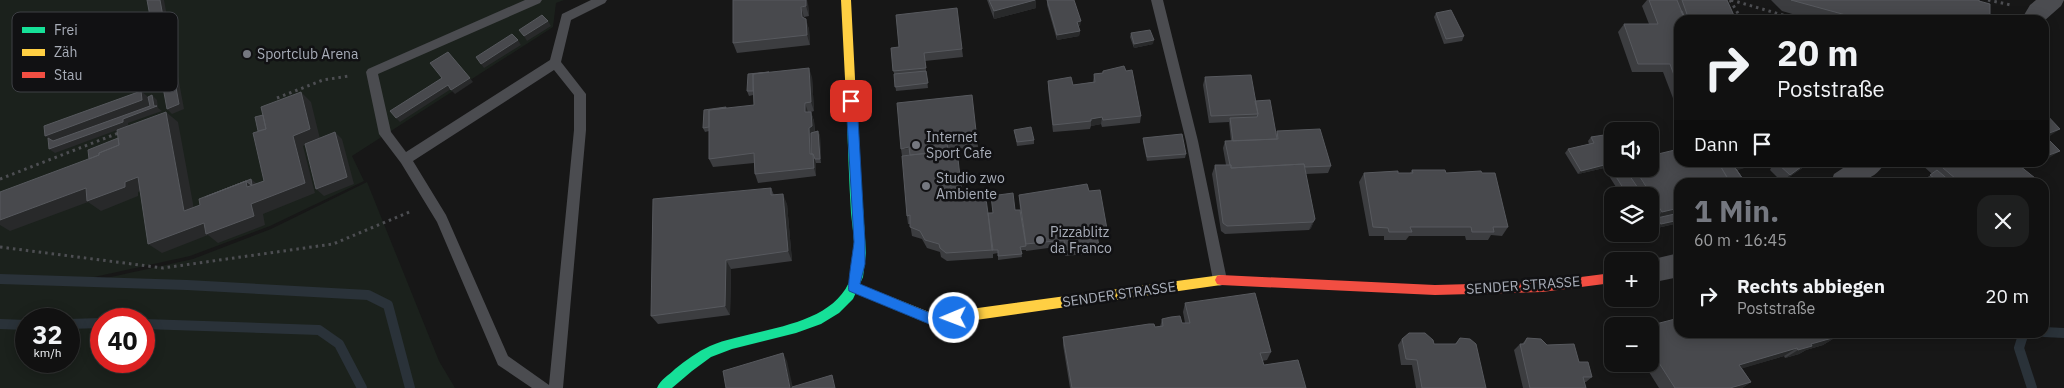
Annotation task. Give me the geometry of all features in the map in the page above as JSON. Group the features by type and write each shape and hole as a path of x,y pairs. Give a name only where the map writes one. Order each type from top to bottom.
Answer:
{"street":[{"path":"663,388 680,371 720,347 783,332 826,314 854,287 859,264 860,242 846,0"},
{"path":"2035,15 2053,0"},
{"path":"1848,178 1865,167"},
{"path":"1659,269 1674,266"},
{"name":"SENDER STRASSE","path":"854,287 934,320 1220,280 1435,290 1542,287 1604,279"}],"lane":[{"path":"536,0 372,72 385,134 405,158 442,220 503,360 544,388"},
{"path":"405,158 556,63 566,17 601,0"},
{"path":"1157,0 1192,141 1220,280"},
{"path":"556,63 580,94 580,130 556,388"}],"path":[{"path":"1731,0 1739,15"},
{"path":"1731,0 1783,15"},
{"path":"277,98 324,80 372,72"},
{"path":"0,179 127,130"},
{"path":"0,247 163,268 333,244 431,203"}],"shaded area":[{"path":"0,0 564,0 556,3 553,27 352,156 364,181 270,226 190,256 76,281 0,277"},
{"path":"367,182 439,361 455,388 0,388 0,280 79,284 193,259 271,229"}],"building":[{"path":"147,0 160,0 162,12 149,12"},
{"path":"733,0 806,0 806,6 801,7 802,17 806,19 807,35 733,43"},
{"path":"989,0 1035,0 994,11"},
{"path":"1047,0 1074,0 1081,21 1077,22 1080,31 1057,35"},
{"path":"1649,0 1677,0 1683,15 1674,15 1674,75 1670,64 1638,64 1624,24 1658,24"},
{"path":"1682,0 1727,0 1734,15 1687,15"},
{"path":"1791,0 1979,0 1990,4 1990,15 1846,15"},
{"path":"957,8 962,49 924,53 926,68 893,71 891,48 899,47 896,15"},
{"path":"1451,10 1464,36 1446,39 1436,13"},
{"path":"542,15 548,21 524,36 519,30"},
{"path":"1150,30 1154,40 1134,44 1131,33"},
{"path":"512,34 518,40 481,64 476,57"},
{"path":"448,52 470,78 451,90 448,85 396,118 390,111 442,78 430,63"},
{"path":"1124,66 1126,71 1132,70 1141,116 1103,120 1102,117 1091,119 1091,121 1053,125 1048,81 1071,77 1073,85 1095,82 1094,74"},
{"path":"809,68 811,102 805,103 805,112 811,112 812,126 809,128 810,154 813,154 814,168 755,174 754,153 709,159 709,110 754,105 753,74"},
{"path":"926,71 928,83 895,87 894,74"},
{"path":"769,72 753,74 753,91 747,91 748,74"},
{"path":"1251,75 1258,114 1211,116 1205,77"},
{"path":"141,92 142,100 45,136 44,126"},
{"path":"164,92 177,92 179,104 167,109"},
{"path":"301,92 310,129 293,136 305,183 251,204 254,216 206,234 204,223 148,244 138,177 125,182 125,187 87,201 86,188 0,220 0,192 99,155 99,153 119,145 117,130 166,112 184,211 200,205 199,199 246,181 247,187 264,181 253,133 266,129 261,107"},
{"path":"152,95 154,106 157,106 123,119 123,122 49,149 48,138 53,141 150,106 148,97"},
{"path":"972,95 977,140 947,143 948,151 910,155 909,147 901,149 897,103"},
{"path":"1270,100 1277,139 1233,141 1230,118 1257,117 1255,101"},
{"path":"726,107 709,110 709,127 703,128 704,110"},
{"path":"263,115 266,129 258,131 255,117"},
{"path":"2049,117 2060,129 2049,133"},
{"path":"1031,127 1034,140 1017,142 1014,130"},
{"path":"1320,129 1331,166 1305,167 1304,164 1231,168 1225,141 1278,139 1277,131"},
{"path":"818,131 820,159 815,159 813,154 811,154 811,133"},
{"path":"335,132 347,177 316,189 305,144"},
{"path":"1182,134 1186,154 1147,157 1143,138"},
{"path":"1604,135 1604,165 1581,171 1568,149 1594,143 1591,137"},
{"path":"118,138 119,145 89,159 88,150"},
{"path":"2049,140 2060,151 2049,155"},
{"path":"957,150 962,194 972,201 986,199 993,250 946,253 940,248 939,244 925,240 920,231 910,227 910,215 907,216 902,156"},
{"path":"1674,150 1674,167 1721,167 1728,178 1674,178 1674,209 1662,212 1659,207 1659,187 1646,187 1640,177 1659,177 1659,154"},
{"path":"1304,164 1315,219 1313,222 1227,226 1223,223 1215,165 1231,165 1231,168"},
{"path":"1721,167 1737,167 1735,168 1742,178 1727,178"},
{"path":"1781,167 1801,167 1790,175"},
{"path":"1942,167 2021,167 2035,178 1955,178"},
{"path":"1412,170 1445,170 1446,173 1481,171 1482,173 1495,173 1508,227 1493,227 1494,232 1472,232 1471,227 1410,227 1412,232 1389,232 1388,228 1373,227 1364,173 1398,171 1398,173 1413,173"},
{"path":"1937,170 1946,178 1934,178 1930,175"},
{"path":"1616,177 1630,177 1637,187 1622,187"},
{"path":"251,179 252,185 246,181 205,197"},
{"path":"1087,184 1089,191 1100,190 1107,229 1096,230 1099,246 1065,250 1064,240 1026,244 1019,195"},
{"path":"771,188 771,195 783,194 788,251 726,260 725,306 651,316 653,199"},
{"path":"1013,193 1015,210 1020,210 1026,246 1020,247 1022,254 998,256 998,250 992,250 988,213 993,213 991,196"},
{"path":"1674,214 1674,221 1661,224 1659,218"},
{"path":"1255,293 1271,352 1260,353 1264,365 1298,360 1306,388 1072,388 1063,337 1149,324 1154,324 1155,327 1163,326 1162,319 1180,316 1182,323 1190,323 1185,303"},
{"path":"1674,319 1674,338 1832,338 1811,344 1812,346 1798,350 1797,348 1739,365 1751,382 1730,388 1675,388 1659,363 1659,323"},
{"path":"1409,333 1425,333 1433,340 1434,344 1456,344 1460,338 1470,339 1476,344 1486,388 1422,388 1417,360 1406,359 1402,339"},
{"path":"1527,338 1541,339 1547,345 1574,344 1579,362 1588,362 1592,377 1583,377 1586,388 1530,388 1520,344 1524,344"},
{"path":"783,353 790,388 726,388 723,371"},
{"path":"832,375 835,388 792,388 792,387"}],"waterway":[{"path":"0,279 187,285 368,295 388,305 410,388"},
{"path":"80,324 90,323"},
{"path":"0,324 15,325"},
{"path":"155,324 319,330 339,344 362,388"},
{"path":"2049,332 2064,333"},
{"path":"2022,338 2019,348 2032,388"}],"traffic: fast":[{"path":"663,388 707,353 817,320 835,309 849,295 857,277 860,253 852,118"}],"traffic: slow":[{"path":"846,0 852,118"},
{"path":"854,287 934,320 1221,280"}],"traffic: jam":[{"path":"1221,280 1435,290 1542,287 1604,279"}],"place":[{"name":"Sportclub Arena","path":"247,54"},
{"name":"Internet Sport Cafe","path":"916,145"},
{"name":"Studio zwo Ambiente","path":"926,186"},
{"name":"Pizzablitz da Franco","path":"1040,240"}],"route":[{"path":"851,101 860,242 859,264 854,287 934,320 954,318"}]}
